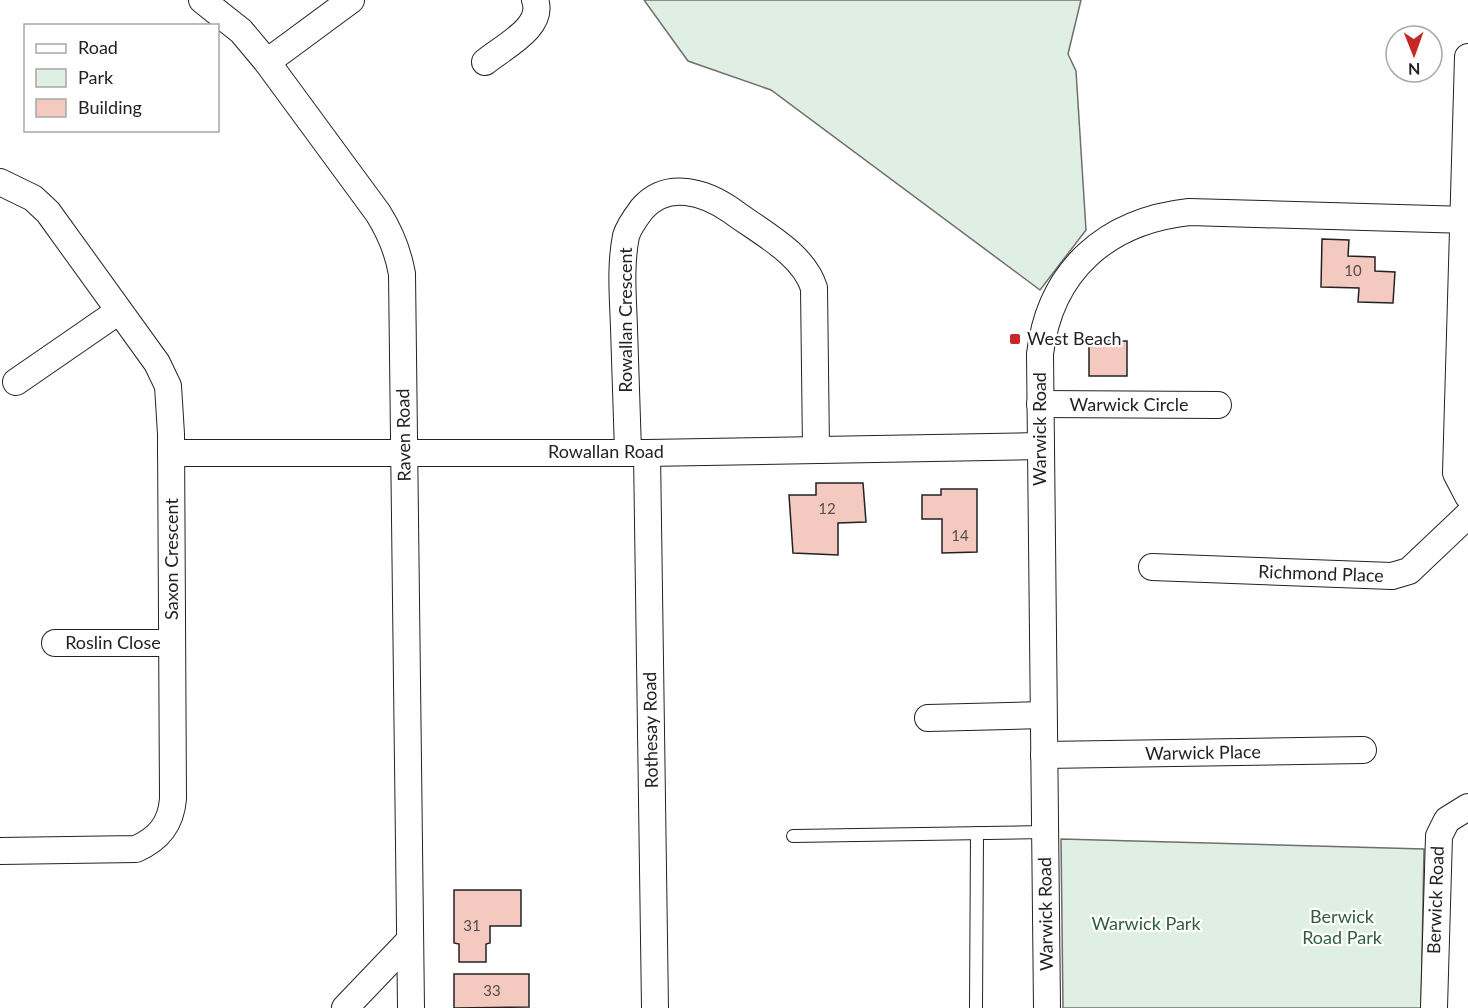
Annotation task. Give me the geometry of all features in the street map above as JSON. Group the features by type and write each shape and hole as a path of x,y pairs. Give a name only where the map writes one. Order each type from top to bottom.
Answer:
{"street":[{"name":"Raven Road","path":"202,0 241,31 267,62 378,213 394,243 402,274 411,1008"},
{"path":"267,62 351,0"},
{"path":"484,62 533,24 538,9 536,0"},
{"path":"1468,57 1466,220 1456,473 1468,496"},
{"name":"Saxon Crescent","path":"0,182 33,198 48,212 163,374 170,396 173,799 167,825 159,835 136,849 0,851"},
{"name":"Rowallan Crescent","path":"638,452 622,269 627,234 634,219 656,196 678,190 717,200 793,256 808,273 814,288 816,449"},
{"name":"Warwick Road","path":"1047,1008 1040,404 1042,339 1055,298 1065,280 1088,253 1119,231 1141,221 1189,212 1466,220"},
{"path":"16,382 118,311"},
{"name":"Warwick Circle","path":"1040,404 1218,405"},
{"name":"Rowallan Road","path":"171,453 638,452 1040,446"},
{"name":"Rothesay Road","path":"638,452 655,1008"},
{"name":"Richmond Place","path":"1152,567 1392,576 1409,571 1468,515"},
{"name":"Roslin Close","path":"54,643 172,643"},
{"path":"928,718 1044,715"},
{"name":"Warwick Place","path":"1044,755 1363,750"},
{"name":"Berwick Road","path":"1434,1008 1439,836 1447,820 1468,807"},
{"path":"345,1008 410,940"}],"lane":[{"path":"976,1008 977,832"},
{"path":"793,836 1045,832"}],"green space":[{"path":"644,0 1081,0 1068,54 1076,71 1086,230 1040,290 771,90 688,61"},
{"path":"1061,839 1424,849 1421,1008 1063,1008"}],"building":[{"path":"1322,239 1349,240 1348,256 1375,257 1375,271 1395,272 1393,303 1358,302 1359,288 1321,287"},
{"path":"1089,341 1127,341 1127,376 1089,376"},
{"path":"816,483 863,483 866,522 838,523 838,555 793,553 789,495 816,495"},
{"path":"941,489 977,489 977,552 942,553 942,519 922,519 922,495 941,495"},
{"path":"454,890 521,890 521,926 490,926 490,943 486,944 486,962 459,962 459,944 454,943"},
{"path":"454,974 529,974 529,1007 454,1008"}],"place":[{"name":"West Beach","path":"1015,339"}],"park label":[{"name":"Warwick Park","path":"1146,924"},
{"name":"Berwick Road Park","path":"1342,927"}]}
